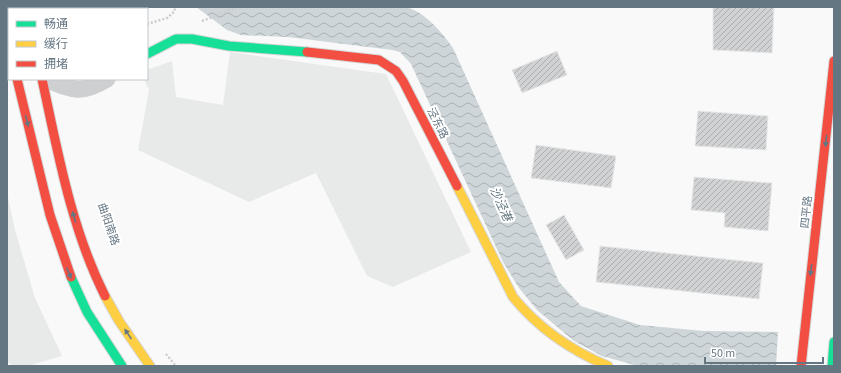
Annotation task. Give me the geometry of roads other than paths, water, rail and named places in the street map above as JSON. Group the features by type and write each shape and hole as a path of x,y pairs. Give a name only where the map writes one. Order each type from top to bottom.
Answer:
{"main road":[{"name":"泾东路","path":"148,53 176,40 192,39 230,46 336,54 379,60 389,65 403,81 513,297 525,313 558,340 579,353 608,366"},
{"name":"四平路","path":"800,366 834,61"},
{"path":"42,80 66,187 81,242 103,292 121,324 150,366"},
{"path":"19,81 61,252 78,295 95,325 122,366"},
{"path":"832,366 834,345"}],"street":[{"path":"48,80 70,89 81,90 94,87 105,80"}],"water":[{"name":"沙泾港","path":"196,7 406,7 413,10 432,23 453,48 559,282 581,306 640,325 704,331 778,332 834,366 638,366 602,356 574,341 537,310 519,288 503,262 411,64 400,52 288,37 241,35 227,30"}]}
